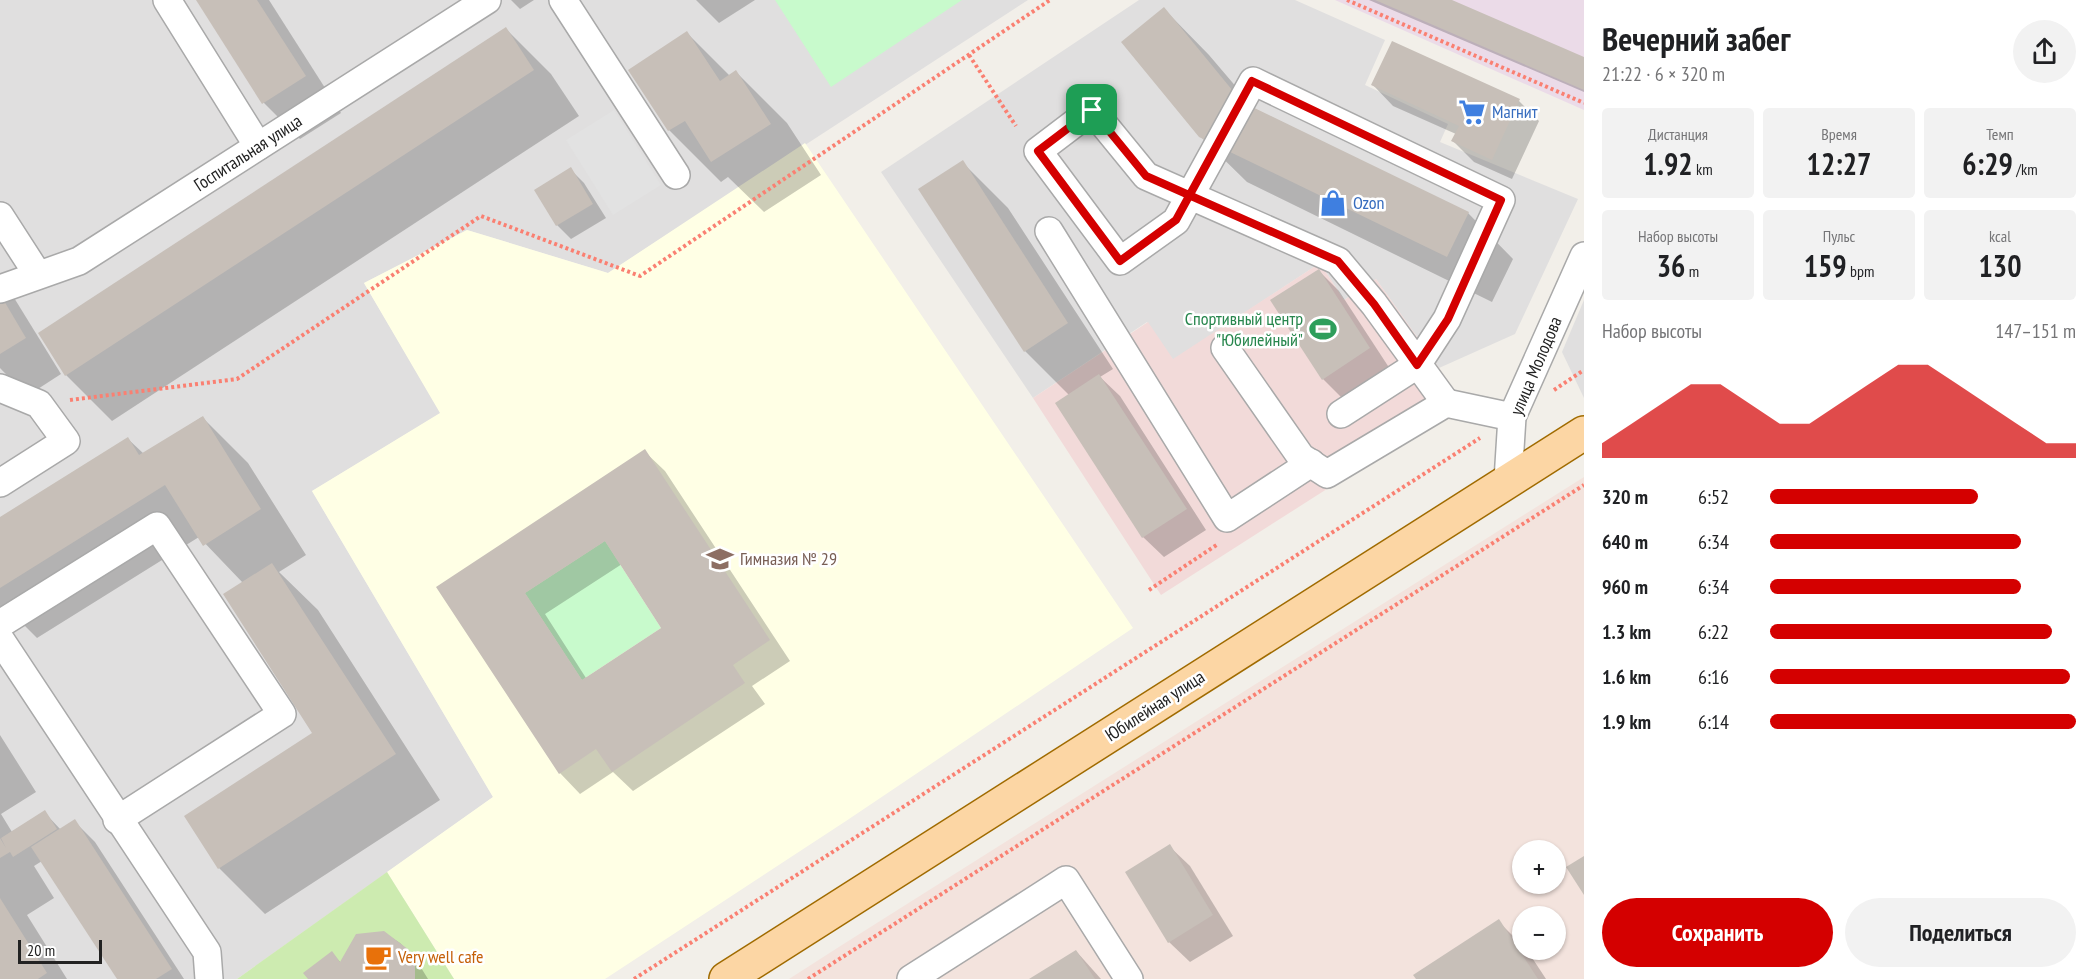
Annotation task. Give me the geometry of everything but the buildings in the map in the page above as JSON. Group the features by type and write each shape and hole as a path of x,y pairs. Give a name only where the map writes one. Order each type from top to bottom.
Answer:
{"main road":[{"name":"Юбилейная улица","path":"726,979 1584,433"}],"street":[{"path":"167,0 258,146"},
{"path":"563,0 676,175"},
{"name":"Госпитальная улица","path":"0,289 79,261 478,2"},
{"path":"1341,414 1417,365 1448,319 1501,200 1252,81 1190,197 1176,220 1120,261 1038,151 1092,110 1146,176 1190,197 1338,261 1374,304 1417,365 1446,403 1512,417"},
{"path":"0,216 38,275"},
{"path":"1049,231 1227,518 1311,463"},
{"name":"улица Молодова","path":"1508,480 1512,417 1584,256"},
{"path":"1225,348 1301,457 1327,474 1446,403"},
{"path":"0,388 39,404 66,441 0,483"},
{"path":"0,624 157,526 282,714 117,820"},
{"path":"0,639 117,820 207,952 209,979"},
{"path":"911,979 1066,880 1129,979"}],"path":[{"path":"39,404 237,379 481,216 640,276 1050,0"},
{"path":"1347,0 1584,103"},
{"path":"969,55 1016,126"},
{"path":"634,979 1512,417"},
{"path":"808,979 1584,485"}],"shaded area":[{"path":"0,0 1028,0 608,273 467,230 364,283 441,413 312,491 493,797 237,979 0,979"},
{"path":"1139,0 1295,0 1385,40 1365,85 1448,124 1440,142 1578,199 1515,334 1439,368 1376,279 1344,300 1320,263 1173,360 1147,322 1033,398 881,172"},
{"path":"1335,0 1584,0 1584,110"},
{"path":"614,110 661,185 613,215 566,140"},
{"name":"Гимназия № 29","path":"805,143 1133,628 846,821 605,979 454,979 387,872 493,797 312,491 440,413 364,283 467,230 608,273"},
{"path":"1320,263 1344,300 1376,279 1463,402 1161,595 1033,398 1148,322 1173,359"},
{"path":"1584,300 1584,398 1562,352"},
{"path":"1584,477 1584,979 789,979 842,945"}],"green space":[{"path":"775,0 962,0 831,87"},
{"path":"605,541 661,628 582,680 525,593"},
{"path":"387,872 454,979 237,979"}],"place":[{"name":"Магнит","path":"1472,112"},
{"name":"Ozon","path":"1333,203"},
{"name":"Спортивный центр \"Юбилейный\"","path":"1323,329"},
{"name":"Гимназия № 29","path":"720,559"},
{"name":"Very well cafe","path":"378,957"}],"route":[{"path":"1092,110 1038,151 1120,261 1176,220 1190,197 1252,81 1501,200 1448,319 1417,365 1374,304 1338,261 1190,197 1146,176 1092,110"}]}
